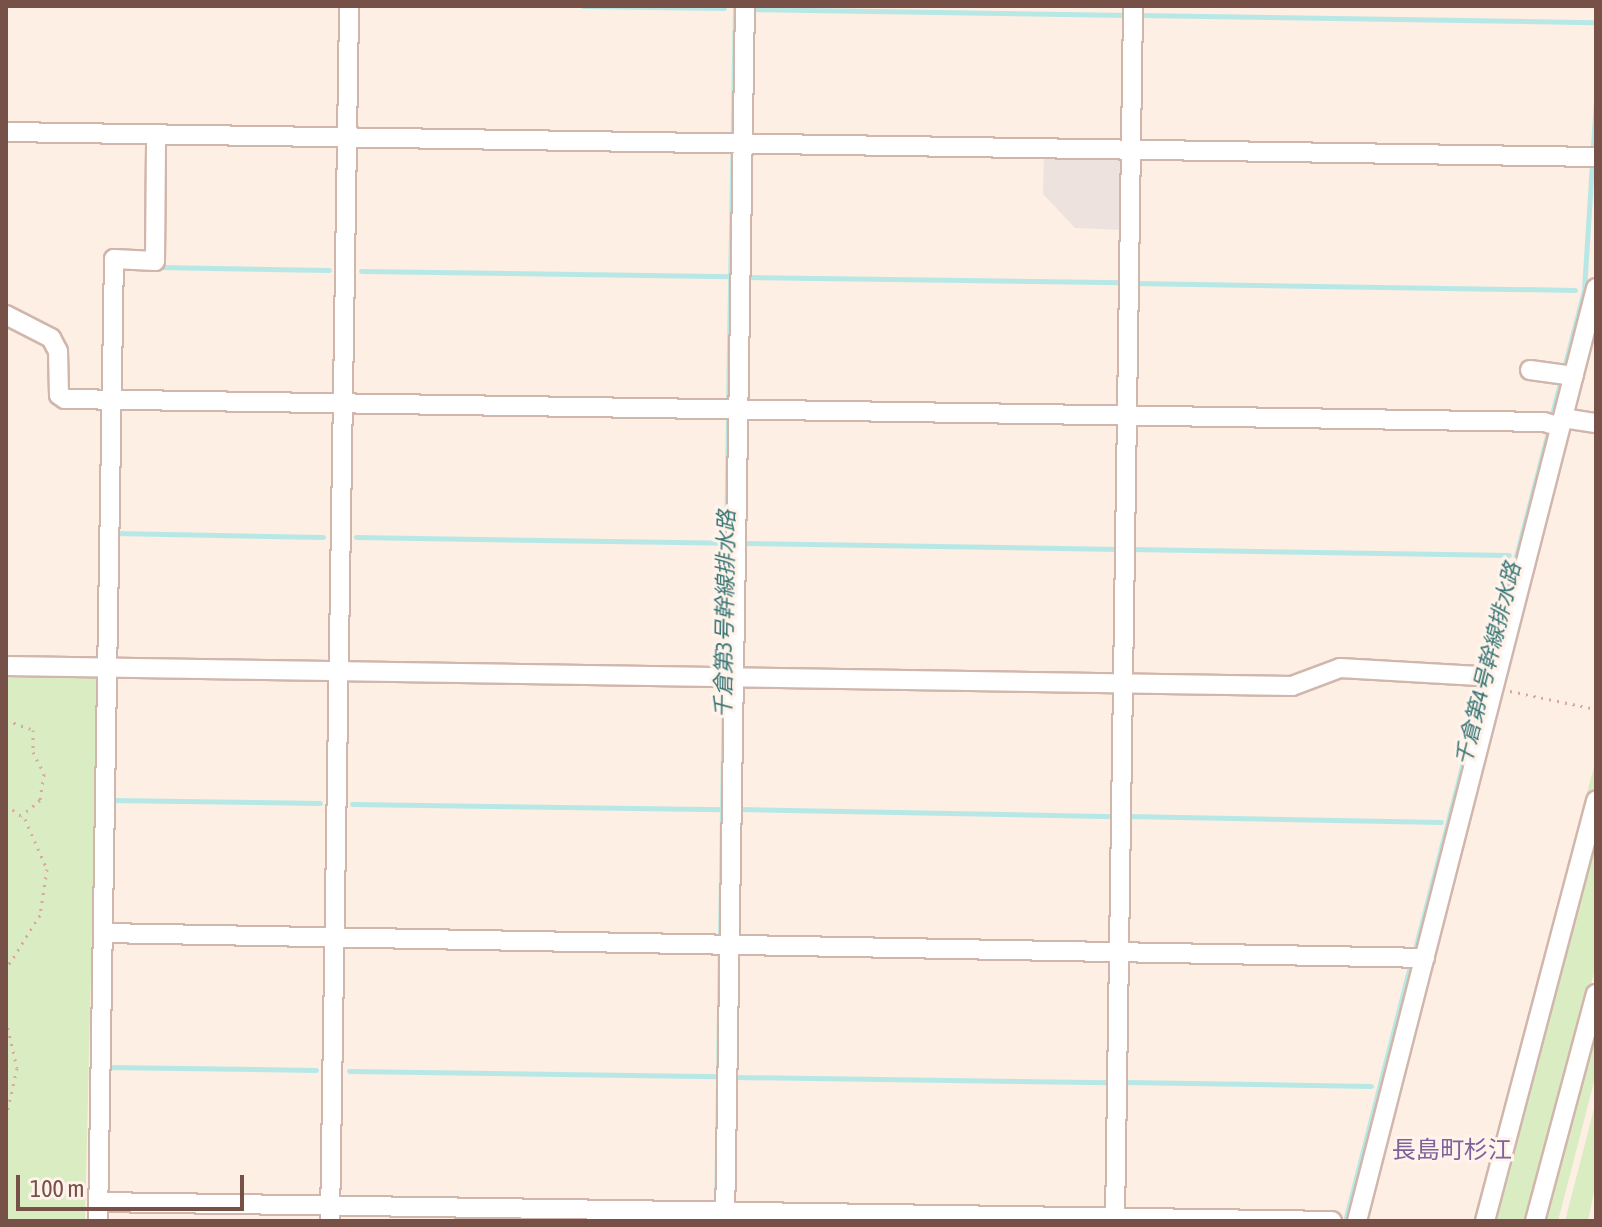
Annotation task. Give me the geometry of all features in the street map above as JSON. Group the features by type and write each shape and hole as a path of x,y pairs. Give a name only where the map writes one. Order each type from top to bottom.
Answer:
{"street":[{"path":"330,1213 349,6"},
{"path":"721,1213 735,142 745,6"},
{"path":"1115,1219 1133,6"},
{"path":"6,132 1591,156"},
{"path":"156,134 155,261 114,259 98,1212 721,1213 1332,1221"},
{"path":"1357,1221 1417,956 1491,678 1566,374 1596,288"},
{"path":"6,315 51,338 58,351 59,395 111,401 1596,423"},
{"path":"1530,370 1566,374"},
{"path":"6,666 1292,686 1340,668 1491,678"},
{"path":"1485,1221 1596,800"},
{"path":"103,933 1417,956"},
{"path":"1535,1221 1596,994"}],"path":[{"path":"1491,678 1596,709"},
{"path":"6,720 25,723 33,730 33,752 44,774 40,800 21,816"},
{"path":"6,805 21,816 39,843 47,869 40,915 6,969"},
{"path":"6,1020 17,1068 6,1117"}],"shaded area":[{"path":"1044,153 1114,155 1127,168 1125,230 1075,228 1043,194"}],"green space":[{"path":"6,672 94,673 98,680 85,1221 6,1221"},
{"path":"1596,759 1596,784 1482,1221 1473,1221"},
{"path":"1596,817 1596,965 1529,1221 1490,1221"},
{"path":"1596,1018 1596,1074 1558,1221 1543,1221"},
{"path":"1596,1101 1596,1182 1588,1221 1565,1221"}],"waterway":[{"path":"583,6 724,8"},
{"name":"千倉第3号幹線排水路","path":"728,404 735,6"},
{"path":"750,9 1127,15"},
{"path":"1138,15 1593,22"},
{"name":"千倉第4号幹線排水路","path":"1551,418 1584,290 1596,101"},
{"path":"156,267 329,270"},
{"path":"361,271 732,276"},
{"path":"747,277 1122,282"},
{"path":"1134,283 1575,290"},
{"name":"千倉第3号幹線排水路","path":"724,672 728,414"},
{"name":"千倉第4号幹線排水路","path":"1414,953 1549,428"},
{"path":"115,533 323,537"},
{"path":"356,537 727,543"},
{"path":"743,543 1119,549"},
{"path":"1131,549 1509,555"},
{"name":"千倉第3号幹線排水路","path":"720,940 724,682"},
{"path":"110,800 320,803"},
{"path":"352,804 723,809"},
{"path":"738,809 1115,816"},
{"path":"1127,816 1441,822"},
{"name":"千倉第3号幹線排水路","path":"716,1221 720,950"},
{"name":"千倉第4号幹線排水路","path":"1345,1221 1411,962"},
{"path":"105,1067 316,1070"},
{"path":"349,1071 720,1076"},
{"path":"736,1077 1109,1082"},
{"path":"1123,1082 1371,1086"}],"district":[{"name":"長島町杉江","path":"1452,1150"}]}
